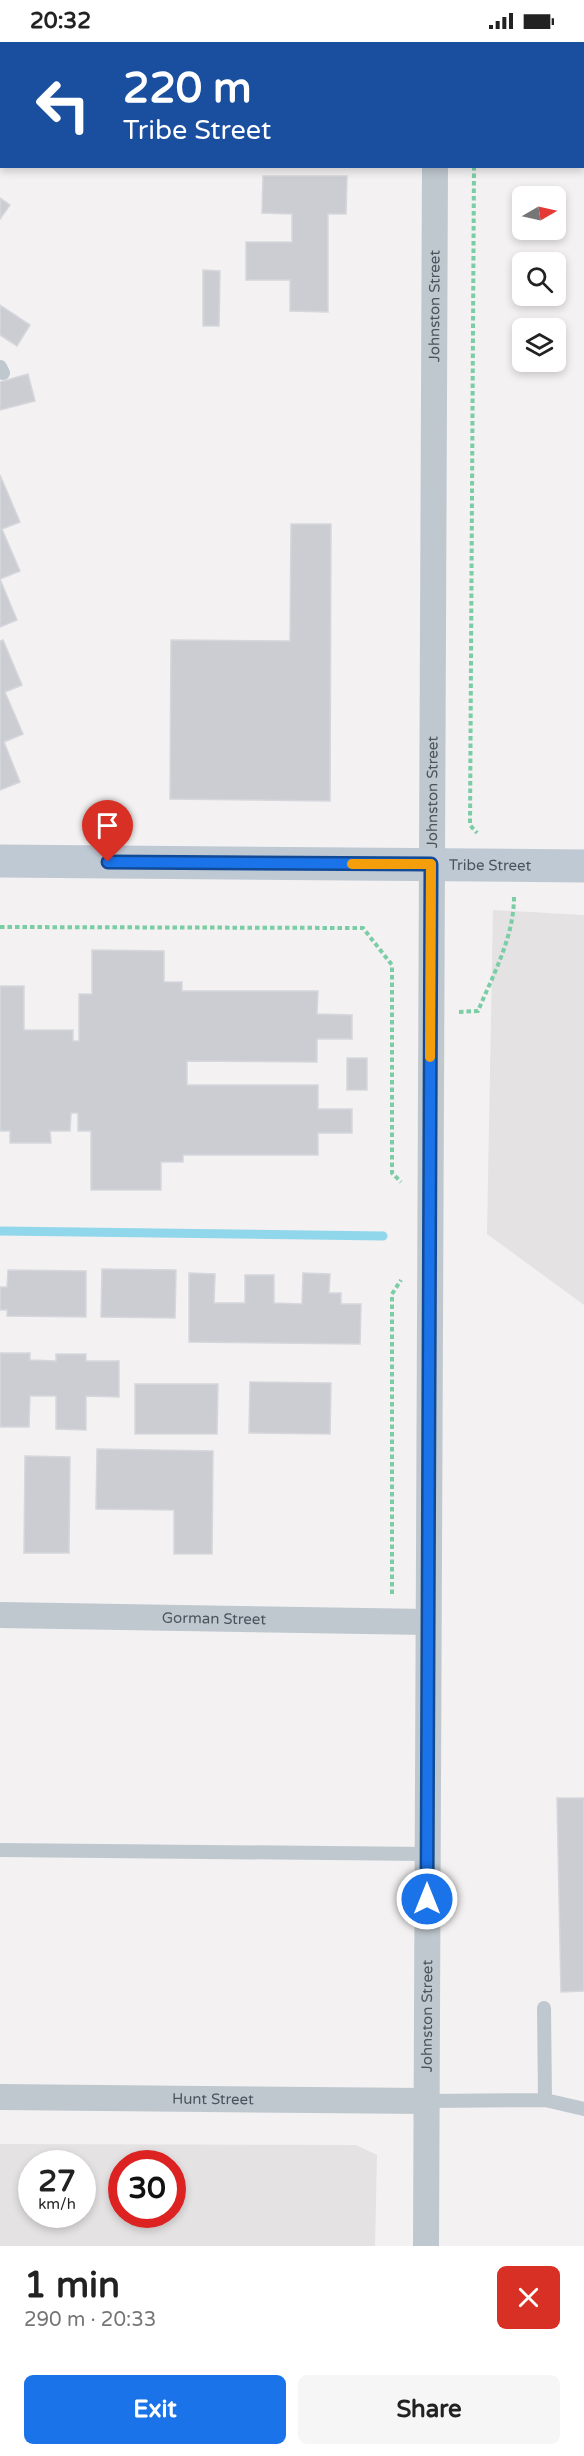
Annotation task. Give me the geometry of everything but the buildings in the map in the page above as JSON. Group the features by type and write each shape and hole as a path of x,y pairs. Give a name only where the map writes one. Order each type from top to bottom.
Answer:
{"street":[{"name":"Johnston Street","path":"426,2246 435,168"},
{"name":"Tribe Street","path":"0,861 584,866"},
{"name":"Gorman Street","path":"0,1616 428,1622"},
{"name":"Hunt Street","path":"0,2097 426,2101"}],"lane":[{"path":"0,1850 428,1854"},
{"path":"544,2008 545,2100"},
{"path":"426,2101 545,2100 584,2109"}],"path":[{"path":"474,168 470,825 483,841"},
{"path":"451,1012 478,1011 503,950 514,911 513,865"},
{"path":"0,927 363,928 392,965 392,1173 408,1189"},
{"path":"392,1595 392,1294 403,1278"}],"shaded area":[{"path":"493,910 584,915 584,1305 487,1234"},
{"path":"0,2144 356,2145 377,2155 375,2246 0,2246"}],"waterway":[{"path":"0,1231 383,1236"}],"slow traffic":[{"path":"352,864 431,864 430,1057"}],"route":[{"path":"108,862 431,864 427,1899"}]}
